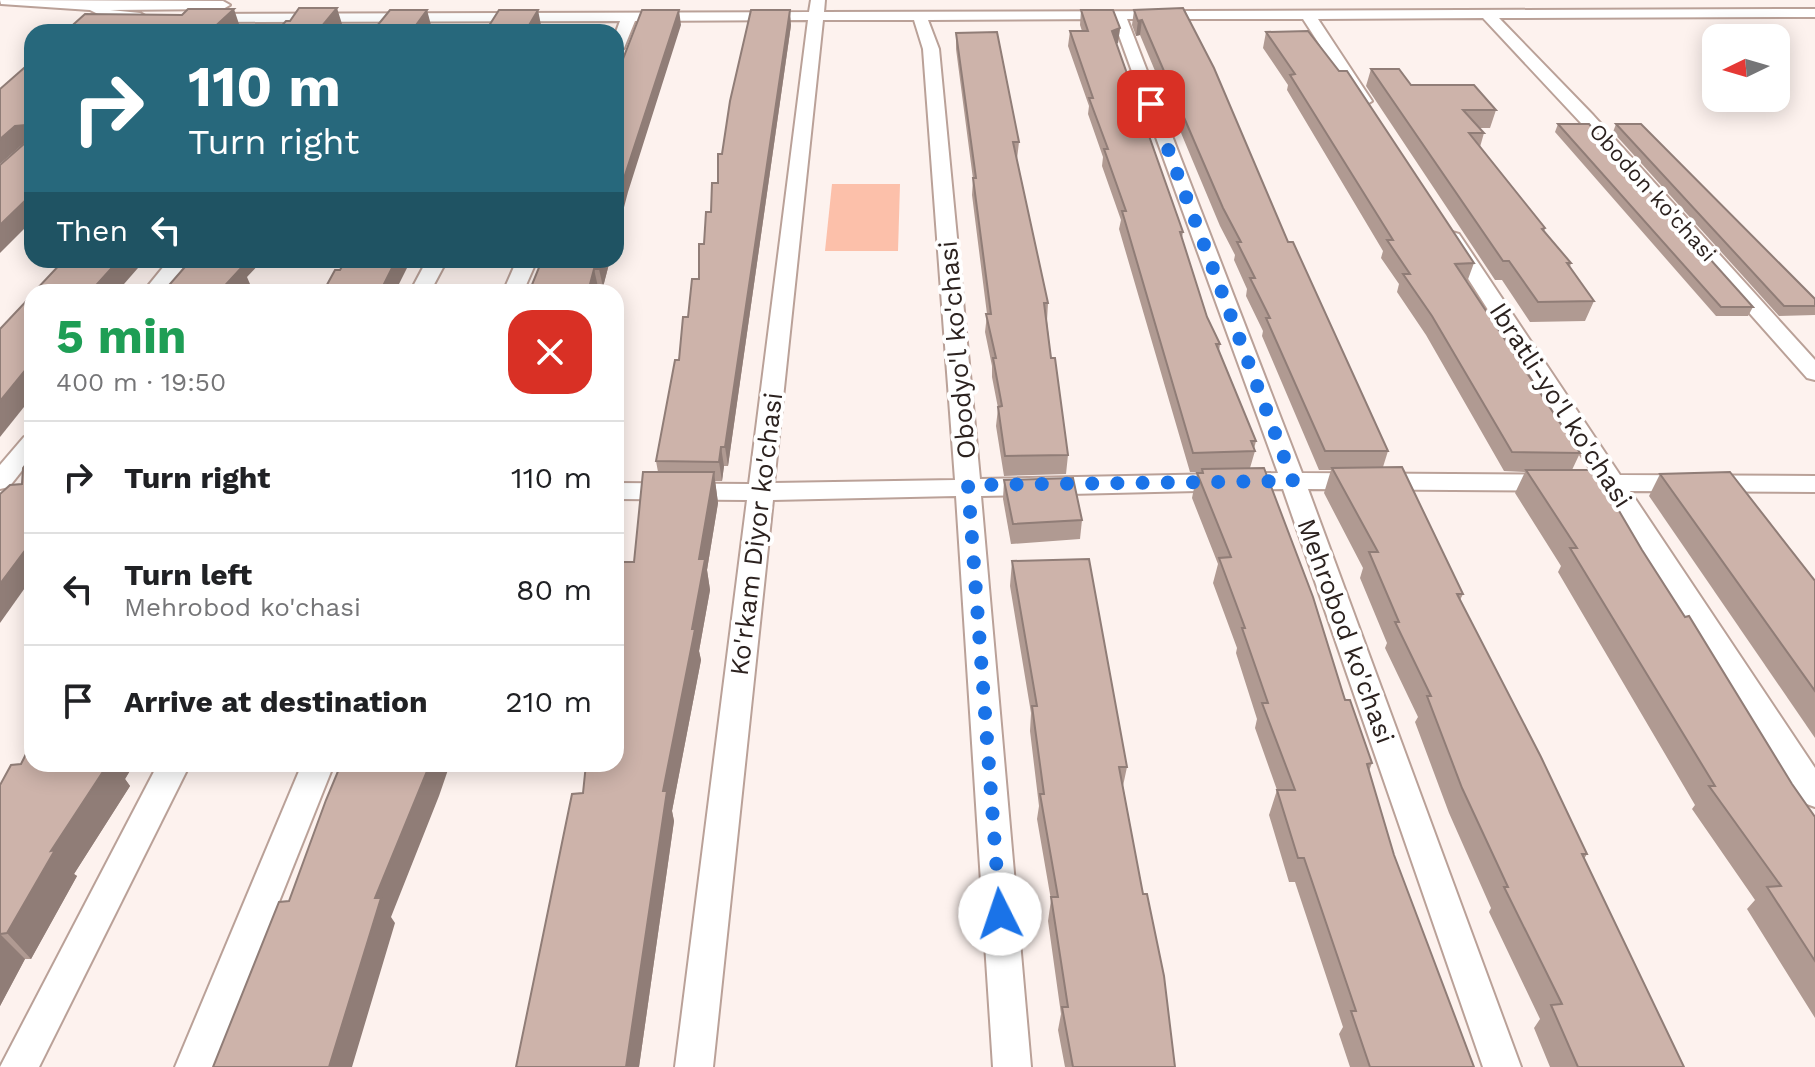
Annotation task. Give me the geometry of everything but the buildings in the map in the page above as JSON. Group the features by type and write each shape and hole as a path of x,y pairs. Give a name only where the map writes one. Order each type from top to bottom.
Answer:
{"street":[{"path":"1,0 93,6 817,6 1448,0"},
{"path":"1778,0 1815,0"},
{"path":"93,6 112,17 336,16 361,24"},
{"path":"411,24 566,17 629,18 817,6 920,17 1815,13"},
{"name":"Ko'rkam Diyor ko'chasi","path":"694,1067 817,6"},
{"name":"Obodon ko'chasi","path":"1487,14 1587,119 1815,373"},
{"path":"1308,15 1378,122"},
{"path":"562,24 566,17"},
{"name":"Obodyo'l ko'chasi","path":"920,17 931,49 1012,1067"},
{"name":"Mehrobod ko'chasi","path":"1119,17 1293,481 1502,1067"},
{"path":"624,30 629,18"},
{"name":"Ibratli-yo'l ko'chasi","path":"1438,216 1815,794"},
{"path":"160,284 172,268"},
{"path":"7,489 24,457"},
{"path":"624,491 761,492 968,485 1293,481 1815,484"},
{"path":"19,1067 170,772"},
{"path":"194,1067 315,772"}],"shaded area":[{"path":"832,184 900,184 898,251 825,251"}],"route":[{"path":"1000,914 968,485 1293,481 1151,104"}]}
